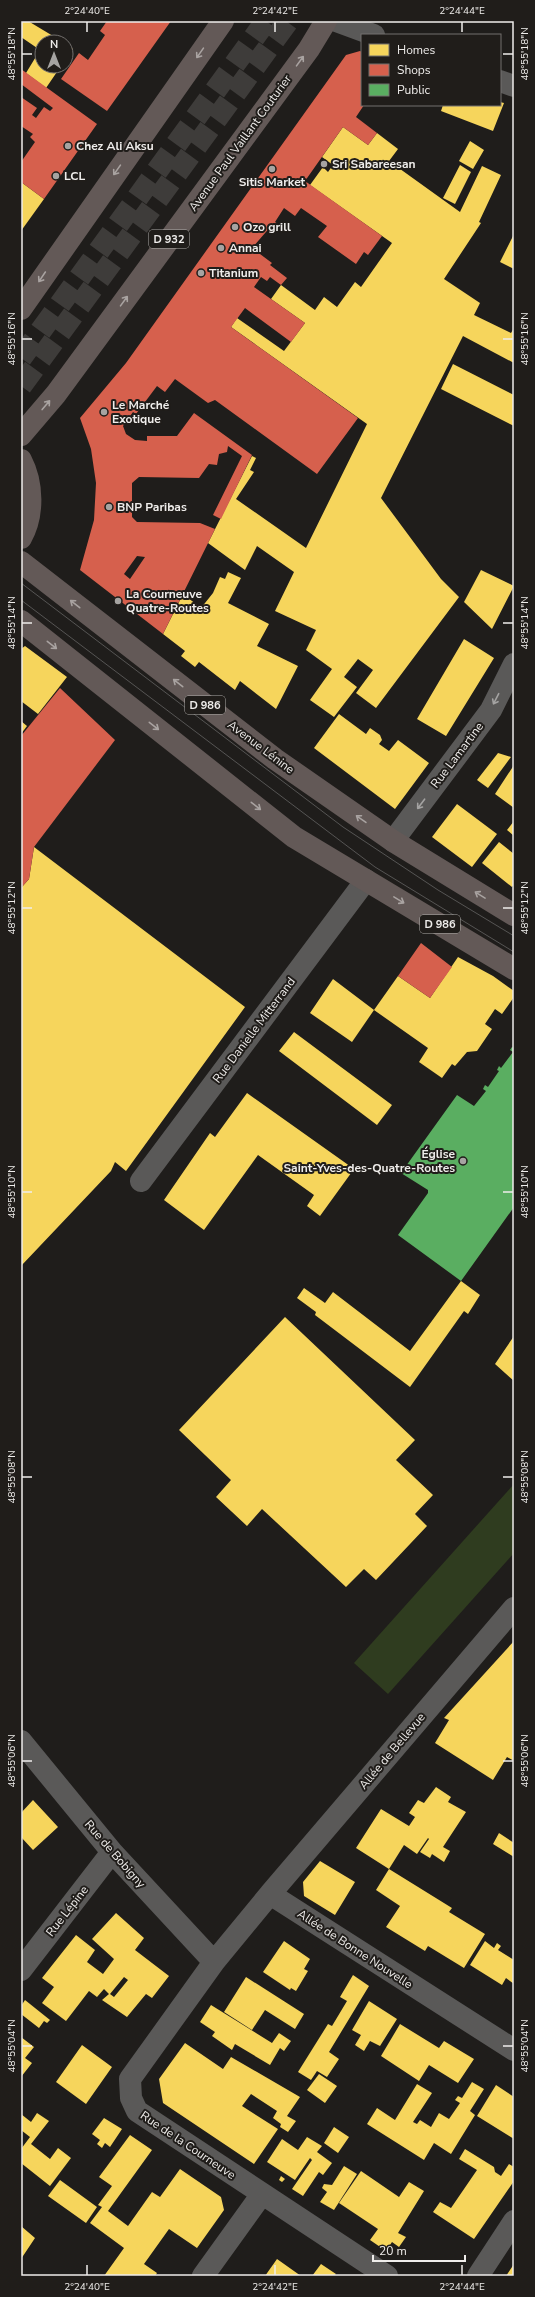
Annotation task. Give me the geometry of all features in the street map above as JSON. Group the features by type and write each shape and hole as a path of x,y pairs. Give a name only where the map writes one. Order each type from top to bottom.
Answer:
{"main road":[{"path":"21,308 223,21"},
{"name":"Avenue Paul Vaillant Couturier","path":"21,435 60,387 309,49 326,21"},
{"path":"21,460 25,468 31,503 21,538"},
{"name":"Avenue Lénine","path":"21,562 275,759 393,841 514,915"},
{"name":"D 986","path":"21,621 294,837 514,969"}],"street":[{"path":"336,21 371,34"},
{"path":"501,81 514,86"},
{"name":"Rue Lamartine","path":"393,841 491,710 514,664"},
{"name":"Rue Danielle Mitterrand","path":"141,1181 366,880"},
{"name":"Allée de Bellevue","path":"270,1894 514,1608"},
{"name":"Rue de Bobigny","path":"21,1741 112,1852 214,1962"},
{"name":"Rue Lépine","path":"21,1970 112,1852"},
{"path":"214,1962 270,1894"},
{"name":"Allée de Bonne Nouvelle","path":"270,1894 514,2050"},
{"name":"Rue de la Courneuve","path":"214,1962 130,2079 130,2098 137,2112 387,2276"},
{"path":"202,2276 262,2194"},
{"path":"478,2276 514,2221"}],"green space":[{"path":"514,1484 514,1553 388,1694 354,1663"}],"building: Homes":[{"path":"21,21 28,21 50,34 34,34 34,46 21,37"},
{"path":"34,60 34,74 56,74 46,88 26,73"},
{"path":"501,102 504,103 493,131 441,111 443,106 501,106"},
{"path":"343,127 368,145 377,133 398,149 389,161 460,212 482,166 501,175 479,222 481,223 444,279 480,303 474,315 511,333 514,328 514,363 463,336 381,498 441,579 459,597 376,708 356,693 373,670 358,659 344,677 357,687 334,717 310,700 332,669 306,650 316,630 275,611 294,572 257,546 245,570 208,543 252,456 256,458 250,470 254,472 236,499 306,548 367,424 231,327 237,318 284,351 305,323 271,299 281,285 315,310 324,297 337,307 355,282 361,287 392,243 310,185 323,167 328,172 333,165 322,157"},
{"path":"470,141 484,150 473,169 459,161"},
{"path":"460,165 471,172 455,204 443,198"},
{"path":"21,182 44,199 21,231"},
{"path":"514,234 514,269 500,262"},
{"path":"453,364 514,395 514,426 441,389"},
{"path":"481,570 514,586 492,629 464,602"},
{"path":"228,572 241,578 228,603 269,624 257,646 298,666 276,709 240,681 235,690 199,662 195,667 181,656 185,651 163,634 183,594 201,608 213,593 220,577 225,579"},
{"path":"464,639 494,658 446,736 417,719"},
{"path":"25,646 67,677 38,714 21,701 21,649"},
{"path":"339,714 366,734 370,728 380,735 382,740 379,744 389,751 398,740 429,763 395,809 314,748"},
{"path":"21,721 27,726 21,734"},
{"path":"498,753 511,757 488,788 477,780"},
{"path":"514,765 514,808 495,794"},
{"path":"457,804 497,834 472,867 432,837"},
{"path":"514,821 514,836 507,830"},
{"path":"499,842 514,854 514,884 512,887 482,863"},
{"path":"34,847 245,1007 126,1171 115,1162 111,1171 21,1266 21,888 29,879"},
{"path":"458,957 493,976 514,991 514,997 502,1014 495,1009 485,1024 492,1029 477,1051 467,1052 455,1066 452,1064 442,1078 419,1062 428,1048 374,1010 398,976 430,998"},
{"path":"333,979 374,1010 352,1042 310,1013"},
{"path":"294,1032 392,1105 377,1125 279,1051"},
{"path":"247,1093 354,1169 320,1216 307,1206 314,1195 258,1155 204,1230 164,1200 210,1133 215,1137"},
{"path":"461,1281 480,1295 468,1314 464,1311 410,1387 315,1315 316,1312 297,1298 304,1288 325,1303 333,1292 410,1351"},
{"path":"285,1317 415,1440 396,1460 433,1495 415,1514 427,1526 376,1580 364,1569 346,1587 262,1509 247,1526 216,1497 231,1480 179,1430"},
{"path":"514,1336 514,1381 495,1364"},
{"path":"514,1641 514,1761 507,1757 493,1780 435,1743 449,1720 444,1718"},
{"path":"436,1787 451,1797 448,1802 466,1812 443,1847 450,1851 444,1862 432,1854 430,1858 420,1852 429,1839 428,1838 417,1854 404,1845 389,1869 356,1848 381,1809 409,1826 415,1817 409,1813 418,1800 424,1803"},
{"path":"33,1800 58,1827 33,1850 21,1837 21,1813"},
{"path":"499,1833 514,1843 514,1857 493,1844"},
{"path":"320,1861 355,1882 335,1915 304,1896 303,1882"},
{"path":"389,1869 452,1908 449,1912 485,1934 464,1968 428,1946 425,1951 386,1927 400,1906 376,1890"},
{"path":"116,1913 144,1938 135,1950 169,1976 152,1998 146,1994 127,2017 102,2000 109,1994 104,1989 97,1997 89,1991 66,2021 42,2003 54,1987 42,1978 76,1935 95,1950 87,1962 103,1974 114,1959 92,1939","holes":["124,1977 128,1980 114,1997 110,1994"]},
{"path":"284,1941 310,1959 304,1969 308,1971 296,1991 291,1988 290,1990 263,1972"},
{"path":"485,1941 494,1948 497,1943 501,1946 498,1950 514,1960 514,1984 506,1978 502,1985 470,1965"},
{"path":"353,1975 369,1986 329,2052 339,2059 327,2077 317,2071 311,2080 298,2072 328,2024 332,2026 347,2001 340,1997"},
{"path":"246,1977 304,2014 295,2029 265,2010 252,2030 224,2012"},
{"path":"25,2000 50,2020 47,2023 44,2021 39,2028 21,2014 21,2006"},
{"path":"369,2001 397,2019 380,2046 370,2041 364,2051 355,2045 361,2035 352,2030"},
{"path":"211,2005 272,2043 279,2033 291,2041 284,2051 280,2048 270,2065 235,2044 232,2050 212,2036 215,2032 200,2022"},
{"path":"400,2024 439,2048 444,2041 474,2059 458,2083 429,2065 419,2081 381,2056"},
{"path":"21,2037 34,2047 25,2058 32,2063 21,2077"},
{"path":"185,2043 223,2069 231,2057 300,2097 287,2116 296,2121 288,2132 280,2127 281,2124 273,2118 277,2111 251,2094 242,2106 278,2129 254,2164 163,2103 159,2079"},
{"path":"82,2045 112,2067 86,2104 56,2082"},
{"path":"319,2074 337,2086 325,2103 307,2090"},
{"path":"472,2082 484,2089 470,2111 475,2115 451,2154 434,2143 424,2160 367,2124 377,2108 395,2120 417,2084 432,2093 413,2122 417,2124 420,2120 431,2127 439,2113 449,2119 460,2103 455,2100 458,2096 462,2098"},
{"path":"496,2085 514,2097 514,2139 477,2116"},
{"path":"37,2113 49,2121 31,2144 50,2159 58,2148 71,2158 50,2186 21,2163 21,2149 30,2137 21,2130 21,2114 31,2122"},
{"path":"104,2118 122,2129 110,2147 105,2143 102,2148 97,2144 100,2140 92,2134"},
{"path":"334,2127 349,2137 338,2153 324,2143"},
{"path":"130,2135 152,2150 108,2211 128,2226 152,2192 160,2197 180,2169 221,2197 224,2210 197,2248 169,2229 144,2264 157,2273 155,2276 104,2276 124,2248 90,2223 102,2207 98,2205 112,2186 99,2177"},
{"path":"307,2137 322,2146 317,2152 332,2163 323,2175 319,2172 303,2196 292,2189 312,2160 310,2158 295,2180 267,2162 282,2139 298,2150"},
{"path":"465,2149 494,2167 495,2172 501,2176 509,2164 514,2167 514,2181 474,2239 433,2212 440,2202 451,2208 477,2170 459,2159"},
{"path":"344,2166 357,2174 334,2210 320,2202 327,2192 322,2188 324,2184 332,2185"},
{"path":"361,2171 399,2197 409,2182 424,2191 398,2233 406,2237 399,2247 392,2242 386,2251 370,2240 378,2229 339,2203"},
{"path":"281,2176 285,2179 282,2182 279,2180"},
{"path":"60,2180 97,2207 86,2223 48,2196"},
{"path":"21,2226 35,2238 21,2259"},
{"path":"277,2259 301,2276 265,2276"},
{"path":"321,2264 336,2274 334,2276 312,2276"},
{"path":"514,2264 514,2276 506,2276"}],"building: Shops":[{"path":"107,21 171,21 107,111 61,79 64,74 74,74 74,60 79,53 88,60 105,35 100,31"},
{"path":"361,52 361,106 363,106 356,117 377,133 368,145 343,127 305,181 382,236 368,255 364,252 356,264 318,237 327,226 301,208 295,216 284,208 275,222 285,229 283,232 272,225 252,248 272,263 270,265 287,278 281,285 270,277 267,281 261,277 254,287 305,323 291,342 245,308 231,327 358,418 317,474 215,400 208,403 175,379 165,392 157,386 136,414 133,412 123,426 126,434 135,440 147,441 147,436 177,436 194,413 252,455 221,519 213,515 242,456 228,446 227,452 219,454 217,465 209,464 199,478 139,477 132,483 132,517 137,522 200,523 215,529 163,634 80,570 94,520 96,483 91,449 80,418 126,363 346,55","holes":["137,556 145,557 130,579 124,574"]},
{"path":"21,69 97,124 44,199 21,182 21,162 35,142 30,137 33,134 21,126 21,97 37,108 32,115 36,118 44,107 50,111 53,108 21,84"},
{"path":"60,688 115,740 34,847 29,879 21,888 21,736"},
{"path":"421,943 452,967 430,998 398,976"}],"building: Public":[{"name":"Église Saint-Yves-des-Quatre-Routes","path":"512,1047 514,1048 514,1207 461,1281 398,1235 428,1193 428,1190 401,1173 457,1095 474,1106 486,1091 483,1089 485,1085 488,1087 499,1071 497,1070 499,1066 501,1068 513,1052 510,1050"}],"tunnel":[{"path":"21,358 266,21"},
{"path":"21,386 288,21"}],"tram line":[{"path":"21,583 343,827 438,890 514,936"},
{"path":"21,600 375,867 514,952"}],"place":[{"name":"Chez Ali Aksu","path":"68,146"},
{"name":"Sri Sabareesan","path":"324,164"},
{"name":"Sitis Market","path":"272,169"},
{"name":"LCL","path":"56,176"},
{"name":"Ozo grill","path":"235,227"},
{"name":"Annai","path":"221,248"},
{"name":"Titanium","path":"201,273"},
{"name":"Le Marché Exotique","path":"104,412"},
{"name":"BNP Paribas","path":"109,507"},
{"name":"La Courneuve Quatre-Routes","path":"118,601"},
{"name":"Église Saint-Yves-des-Quatre-Routes","path":"463,1161"}]}
